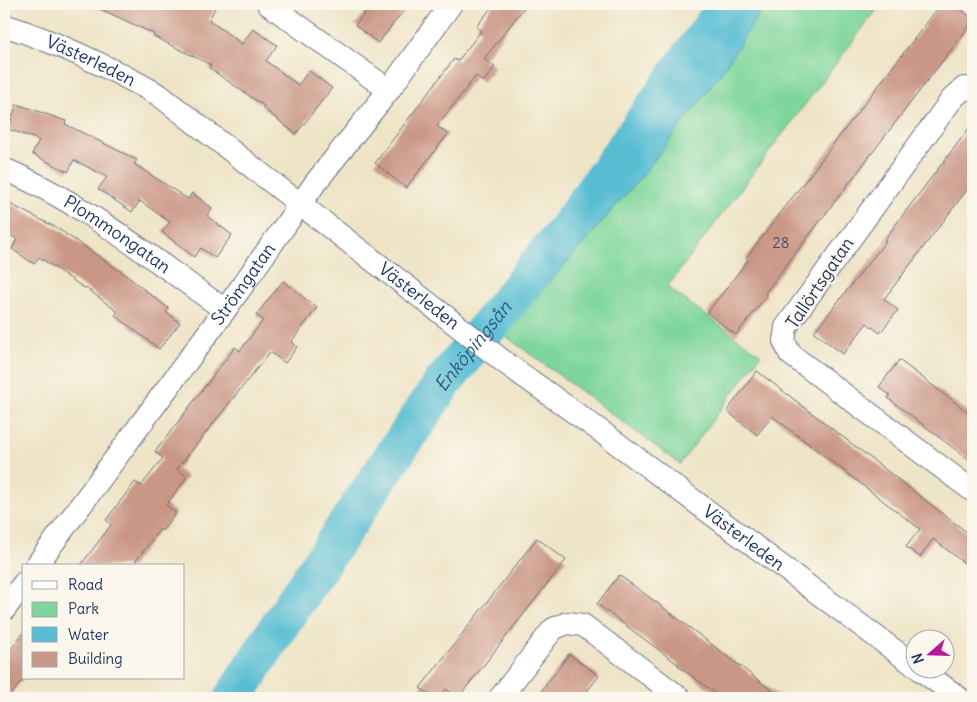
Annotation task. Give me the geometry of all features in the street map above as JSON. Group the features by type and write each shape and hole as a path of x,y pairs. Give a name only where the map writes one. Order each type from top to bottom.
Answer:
{"street":[{"path":"268,4 390,90"},
{"name":"Strömgatan","path":"37,564 225,310 300,204 390,90 451,4"},
{"name":"Västerleden","path":"4,25 82,55 159,95 507,364 599,430 904,658"},
{"name":"Tallörtsgatan","path":"973,89 964,88 952,99 786,327 784,341 790,354 973,491"},
{"name":"Plommongatan","path":"4,169 33,181 96,219 225,310"},
{"path":"4,610 22,585"},
{"path":"500,698 553,629 567,622 583,625 680,698"},
{"path":"935,680 959,698"}],"green space":[{"path":"759,4 881,4 667,287 761,355 680,464 503,334 663,134"}],"water":[{"path":"721,4 765,4 719,76 641,177 511,326 493,314 618,168"}],"building":[{"path":"90,4 217,4 209,20 242,44 253,29 277,45 266,61 298,85 309,71 332,88 296,134 263,108 264,106 209,68 211,65 153,36 154,34"},
{"path":"372,4 409,4 378,43 355,25"},
{"path":"494,4 527,4 484,59 495,67 483,82 476,76 437,126 448,134 406,188 375,163 454,59 458,61 481,31 476,27"},
{"path":"941,4 954,4 973,21 765,293 767,295 736,335 707,313 748,260 746,258"},
{"path":"17,104 66,121 65,124 137,160 134,164 188,199 192,193 212,208 207,216 232,235 215,258 201,248 194,257 162,232 170,222 140,201 132,212 98,189 107,177 74,160 68,172 32,154 39,140 8,129"},
{"path":"973,123 973,182 884,299 898,310 880,333 867,323 843,354 814,332 886,241 884,240"},
{"path":"4,201 57,228 123,273 169,309 166,312 180,323 159,349 115,315 118,312 85,287 39,257 34,264 12,249 17,239 4,232"},
{"path":"283,281 317,308 291,342 297,347 285,363 270,352 177,469 187,477 166,505 176,513 162,531 160,529 134,564 82,564 111,525 106,520 135,482 141,486 163,458 155,452 235,347 240,351 263,320 256,315"},
{"path":"899,360 973,416 973,463 888,398 890,395 879,387"},
{"path":"757,371 973,537 973,570 933,539 920,557 906,547 920,529 772,416 757,435 727,411"},
{"path":"537,538 566,560 458,698 446,689 438,698 434,698 420,688"},
{"path":"619,575 782,698 722,698 678,666 597,604"},
{"path":"22,635 22,680 8,698 4,698 4,658"},
{"path":"569,654 599,676 582,698 536,698"}],"waterway":[{"name":"Enköpingsån","path":"233,698 292,606 442,384 567,229 728,4"}]}
